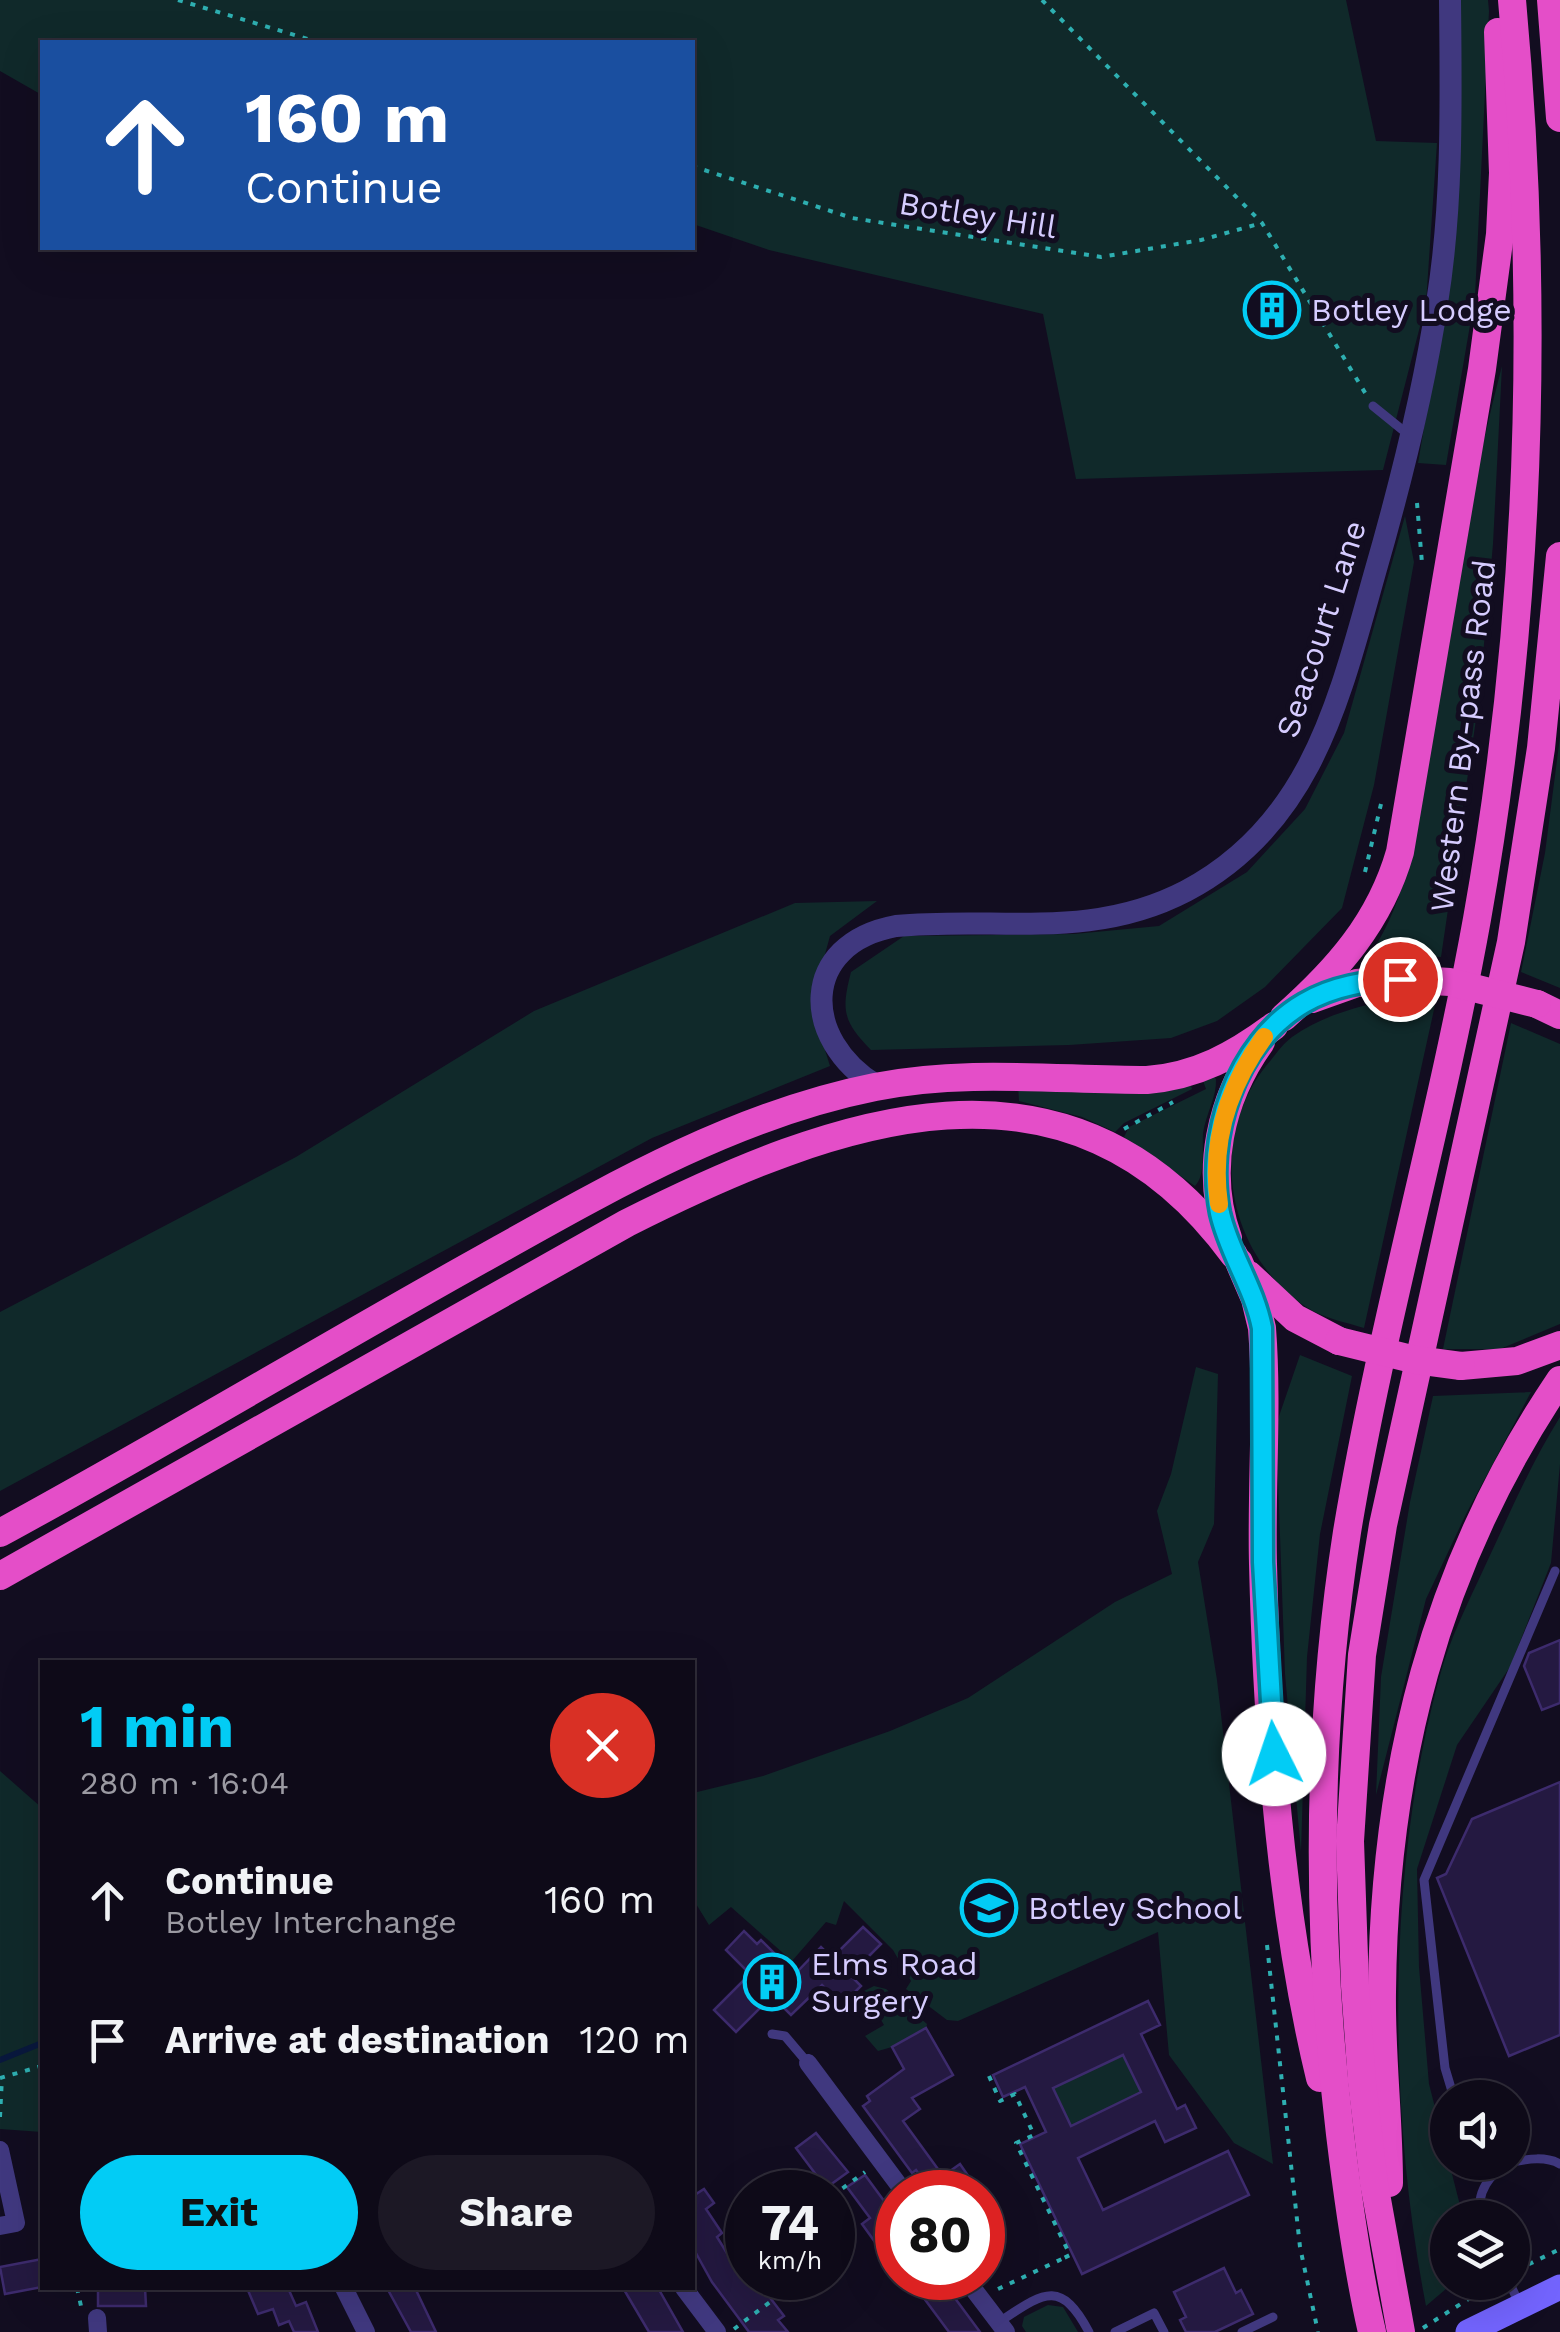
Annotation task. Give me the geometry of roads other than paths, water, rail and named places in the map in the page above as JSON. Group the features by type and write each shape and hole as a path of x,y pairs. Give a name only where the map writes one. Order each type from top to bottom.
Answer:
{"highway":[{"path":"1371,2326 1347,2191 1309,2034 1280,1825 1265,1628 1262,1328 1218,1196 1219,1136 1235,1084 1254,1052 1362,936 1387,891 1400,852 1479,386 1500,234 1503,173 1497,0"},
{"name":"Western By-pass Road","path":"1347,2191 1327,2001 1322,1838 1328,1706 1348,1528 1370,1408 1477,920 1510,676 1523,517 1529,270 1522,105 1512,0"},
{"path":"1553,0 1560,31"},
{"path":"1553,0 1560,118"},
{"path":"1398,2318 1362,2082 1350,1841 1362,1655 1383,1525 1511,942 1543,731 1560,556"},
{"path":"0,1533 622,1183 757,1122 876,1086 962,1076 1128,1080 1173,1077 1229,1056 1302,1004 1339,988 1400,979 1450,982 1548,1009"},
{"path":"0,1576 610,1232 740,1169 846,1133 902,1121 963,1115 1014,1116 1060,1125 1114,1146 1152,1170 1192,1203 1284,1310 1339,1342 1461,1366 1517,1361 1560,1345"},
{"path":"1389,2276 1383,1934 1390,1835 1406,1738 1430,1646 1469,1543 1525,1436 1560,1380"}],"main road":[{"path":"1530,2292 1560,2287"},
{"path":"1475,2331 1508,2300"}],"street":[{"name":"Seacourt Lane","path":"876,1086 846,1065 834,1049 822,1017 824,984 830,968 851,942 880,929 910,925 1057,925 1126,914 1188,890 1233,858 1272,822 1305,776 1340,696 1406,465 1438,300 1450,150 1450,0"},
{"path":"808,2063 888,2170"},
{"path":"0,2150 16,2223 0,2226"},
{"path":"345,2290 366,2332"},
{"path":"686,2290 717,2332"},
{"path":"982,2300 1002,2327"}],"lane":[{"path":"1373,406 1411,436"},
{"path":"1449,2080 1424,1880 1554,1571"},
{"path":"772,2034 785,2036 808,2063"},
{"path":"1530,2160 1560,2164"},
{"path":"1002,2327 1032,2302 1054,2296 1072,2304 1090,2332"},
{"path":"1115,2332 1154,2313 1164,2332"},
{"path":"1242,2332 1272,2318"}],"waterway":[{"path":"0,2060 40,2044"}],"place":[{"name":"Botley Lodge","path":"1272,310"},
{"name":"Botley School","path":"989,1908"},
{"name":"Elms Road Surgery","path":"772,1982"}]}
